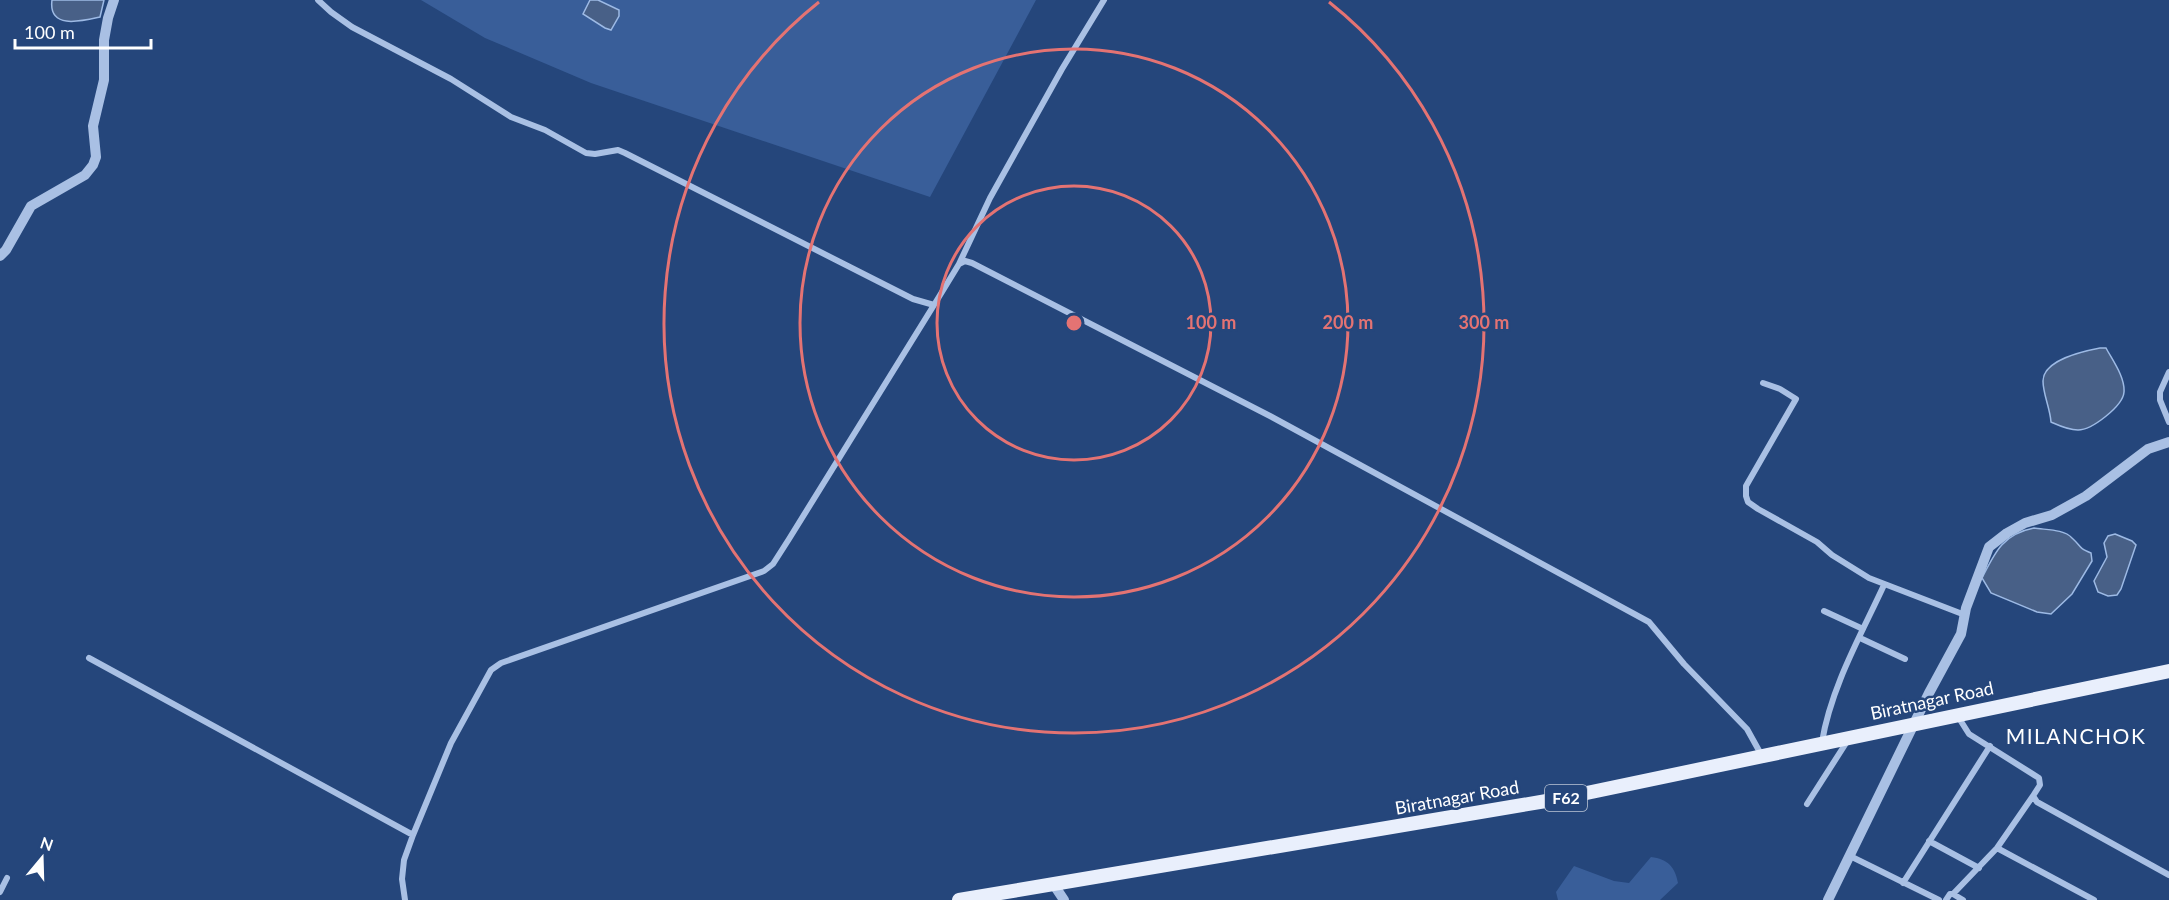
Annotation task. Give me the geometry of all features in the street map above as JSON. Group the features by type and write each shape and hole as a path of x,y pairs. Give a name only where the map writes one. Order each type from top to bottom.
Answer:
{"main road":[{"name":"Biratnagar Road","path":"959,900 1558,799 2169,671"}],"street":[{"path":"0,256 6,250 31,206 85,175 93,165 96,157 93,126 104,80 104,40 114,0"},
{"path":"318,0 352,27 451,79 511,117 545,130 586,153 595,154 618,150 626,153 913,299 934,305"},
{"path":"405,900 402,879 404,860 413,835 451,743 491,670 501,663 764,571 773,564 959,264 990,198 1062,69 1104,0"},
{"path":"959,264 965,261 972,263 1270,416 1558,575 1649,622 1683,664 1747,729 1762,756"},
{"path":"2169,372 2160,392 2160,400 2169,422"},
{"path":"1763,382 1796,399 1746,486 1748,502 1817,542 1832,555 1869,578 1965,615"},
{"path":"1828,900 1929,693 1961,634 1965,615 1989,548 2025,523 2052,515 2086,496 2148,449 2169,442"},
{"path":"1822,743 1825,724 1837,686 1884,585"},
{"path":"1824,611 1863,630"},
{"path":"1860,638 1905,659"},
{"path":"89,658 413,835"},
{"path":"1946,900 1997,848 2040,785 2038,778 1969,734 1957,715"},
{"path":"1807,804 1850,737"},
{"path":"1904,883 1990,746"},
{"path":"2033,796 2037,802 2169,875"},
{"path":"1929,841 1979,868"},
{"path":"1997,848 2094,900"},
{"path":"1850,856 1938,900"},
{"path":"0,892 7,878"},
{"path":"1054,885 1064,900"},
{"path":"1953,894 1963,900"}],"shaded area":[{"path":"52,0 104,0 100,17 68,21 55,16 52,10"},
{"path":"421,0 1036,0 930,197 591,83 485,38"},
{"path":"590,0 598,0 619,10 619,16 611,30 583,14"},
{"path":"2106,348 2118,369 2124,386 2122,398 2106,416 2084,429 2064,428 2051,422 2043,386 2045,374 2057,362 2084,351"},
{"path":"2034,528 2054,530 2069,535 2081,548 2091,553 2092,561 2072,594 2051,614 2037,612 1991,593 1982,578 1996,552 2007,540"},
{"path":"2115,534 2136,545 2121,589 2117,595 2108,596 2098,592 2094,581 2107,557 2104,543 2108,536"},
{"path":"1651,857 1670,865 1678,883 1660,900 1558,900 1556,892 1574,866 1614,881 1629,883"}],"district":[{"name":"MILANCHOK","path":"2076,737"}]}
